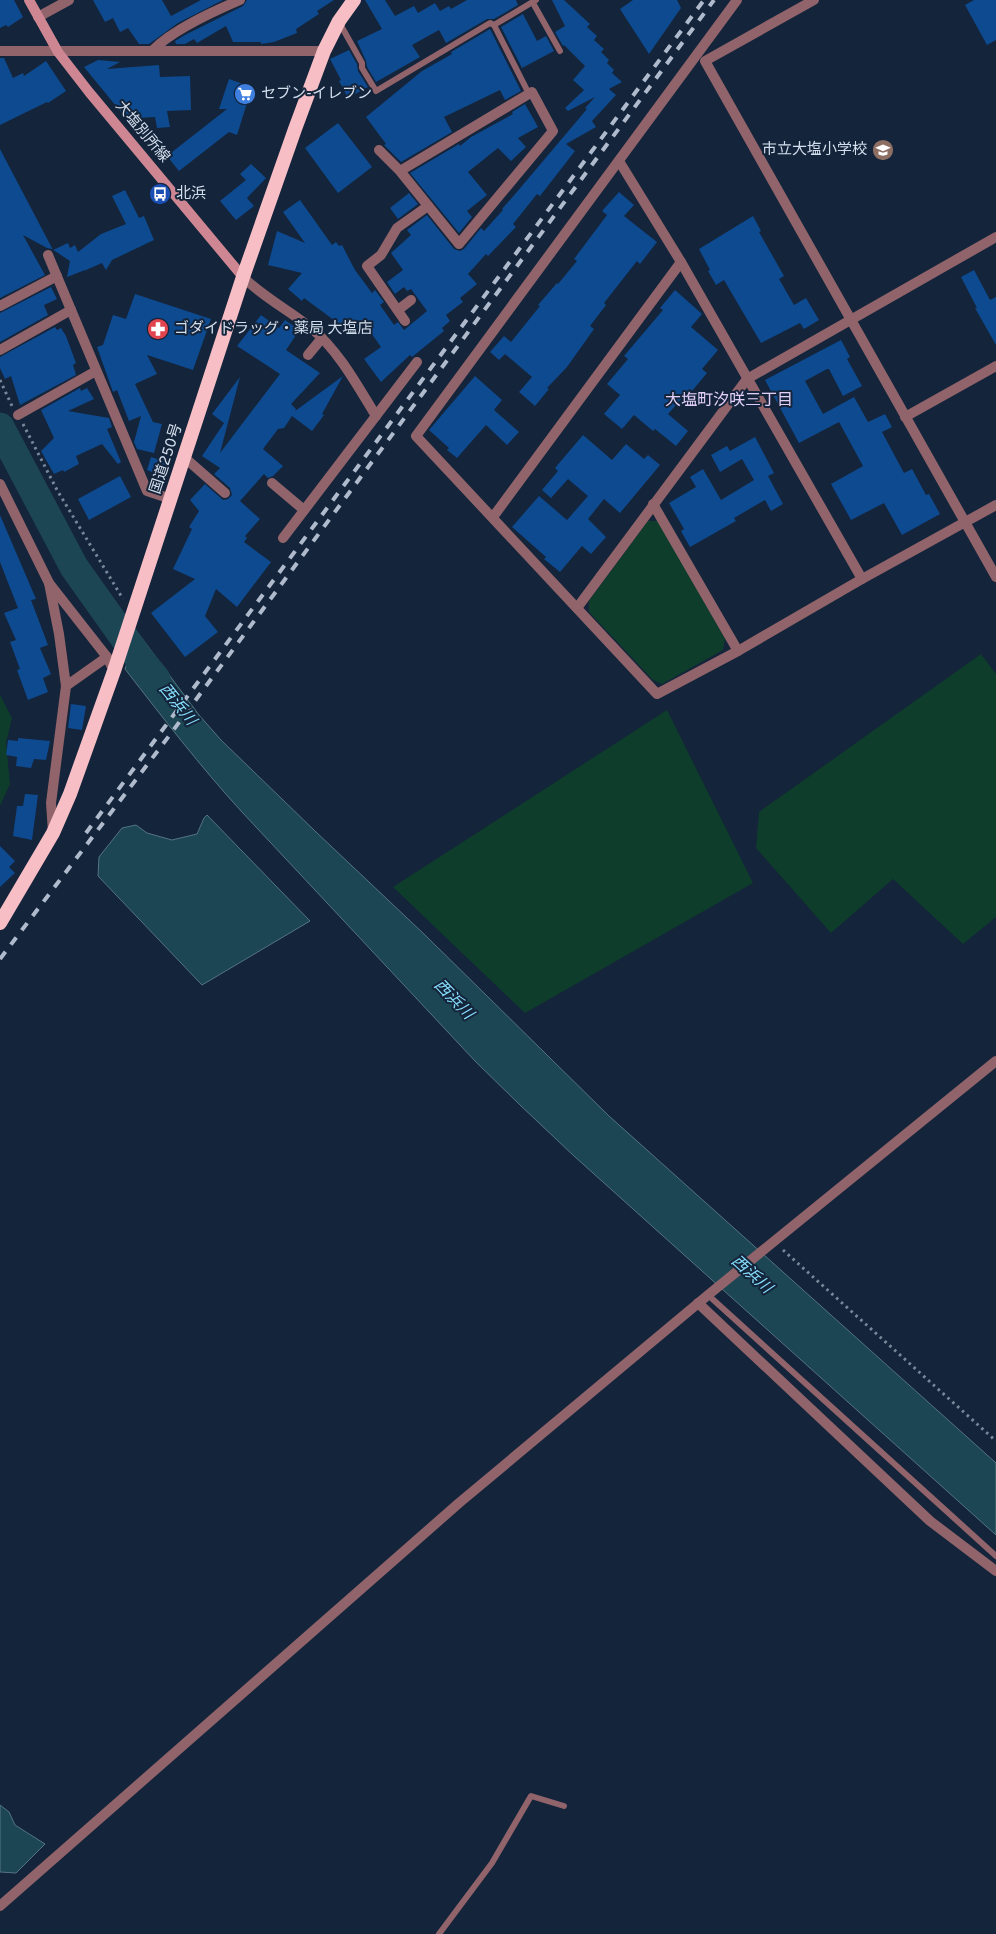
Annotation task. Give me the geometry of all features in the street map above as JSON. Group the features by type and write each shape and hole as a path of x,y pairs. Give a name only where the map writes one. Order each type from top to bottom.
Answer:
{"highway":[{"name":"国道250号","path":"0,923 7,903 53,833 70,794 114,671 243,277 324,51 339,20 354,0"}],"main road":[{"name":"大塩別所線","path":"29,0 58,52 243,277"}],"street":[{"path":"38,17 69,0"},
{"path":"737,0 416,436 657,694 738,651 862,579 996,505"},
{"path":"705,62 814,0"},
{"path":"152,51 160,43 234,1"},
{"path":"0,51 324,51"},
{"path":"699,52 996,577"},
{"path":"379,150 400,171 459,244 553,131 532,92 400,171"},
{"path":"619,161 681,262 862,579"},
{"path":"405,321 367,266 381,255 397,228 428,206"},
{"path":"577,608 747,379 996,237"},
{"path":"48,255 147,491 171,499"},
{"path":"493,518 681,262"},
{"path":"0,306 57,276"},
{"path":"243,277 255,289 312,328 322,338 353,378 376,416"},
{"path":"398,310 411,300"},
{"path":"0,350 71,310"},
{"path":"308,355 322,338"},
{"path":"283,538 417,362"},
{"path":"905,418 996,366"},
{"path":"18,415 96,371"},
{"path":"185,458 225,493"},
{"path":"272,483 304,510"},
{"path":"0,484 49,583 107,657 114,671"},
{"path":"653,504 738,651"},
{"path":"49,583 59,634 66,686 51,803 53,833"},
{"path":"66,686 107,657"},
{"path":"0,1906 459,1503 708,1295 996,1061"},
{"path":"698,1304 930,1521 996,1571"}],"lane":[{"path":"339,20 362,63 362,68 376,90 490,23 494,25 535,2 560,51"},
{"path":"494,25 529,94"},
{"path":"708,1295 996,1556"},
{"path":"439,1934 492,1863 531,1796 564,1806"}],"path":[{"path":"0,380 57,490 125,602 135,608"},
{"path":"773,1242 996,1441"}],"green space":[{"path":"648,521 658,521 725,639 723,650 662,684 653,680 589,612 589,601"},
{"path":"981,654 996,674 996,917 963,944 893,879 831,933 756,848 759,812"},
{"path":"0,695 12,718 6,743 10,784 0,806"},
{"path":"667,710 753,883 525,1013 393,887"}],"water":[{"path":"138,633 199,715 221,740 425,935 609,1116 996,1463 996,1535 574,1156 475,1061 241,811 168,724 125,669"},
{"path":"207,815 310,921 202,985 98,876 99,857 122,828 136,825 147,833 172,840 197,834"},
{"path":"0,1805 9,1812 15,1825 45,1844 16,1873 0,1872"}],"building":[{"path":"0,0 14,0 23,17 8,27 6,25 0,28"},
{"path":"93,0 162,0 171,16 201,0 223,0 178,23 149,44 139,44 128,28 120,32 113,18 105,22"},
{"path":"247,0 334,0 317,11 319,14 296,29 297,33 274,42 261,44 261,42 233,42 226,26 197,43 194,39 185,44 176,44 175,41 243,6"},
{"path":"365,0 385,0 395,16 414,6 418,13 435,3 440,11 449,6 451,9 467,0 516,0 518,5 494,19 487,19 446,43 439,30 412,45 420,57 376,82 367,67 357,41 382,29"},
{"path":"552,0 564,0 590,24 587,27 597,36 594,40 604,49 601,52 609,60 607,63 614,70 612,73 622,82 609,89 616,95 592,121 596,127 566,144 575,151 540,196 537,194 513,224 516,227 488,256 486,254 468,274 477,284 460,298 463,302 446,315 450,321 442,328 444,331 412,357 410,355 381,382 364,359 381,347 364,323 354,335 304,298 302,301 288,289 302,273 268,265 277,231 305,243 283,212 300,200 332,245 336,242 339,246 342,245 355,270 372,293 375,290 384,302 380,305 394,325 398,322 404,330 427,311 411,289 407,291 404,287 395,294 387,282 403,270 391,253 411,235 407,230 427,215 454,249 460,251 464,249 481,228 484,231 503,210 595,97 568,111 565,108 584,90 573,80 585,66 563,46 555,32 565,26"},
{"path":"633,0 677,0 681,8 649,54 620,9"},
{"path":"974,0 996,0 996,40 987,45 965,5"},
{"path":"523,14 537,41 546,36 554,51 522,68 501,27"},
{"path":"490,29 521,91 505,100 500,90 444,117 452,132 401,162 384,145 386,144 366,117 422,71"},
{"path":"349,50 357,64 358,71 368,87 348,98 330,59"},
{"path":"0,58 4,58 13,78 23,73 24,76 46,61 66,91 48,103 0,125"},
{"path":"98,60 120,62 107,69 159,65 160,77 190,76 191,110 167,111 170,127 157,128 155,117 136,118 130,123 84,67"},
{"path":"229,79 252,87 237,135 229,132 179,171 167,156 227,109 219,109"},
{"path":"525,104 538,127 518,138 526,147 511,161 498,148 468,172 487,195 467,211 472,217 459,233 410,173 459,144 460,146 471,137 513,114 512,112"},
{"path":"338,123 372,167 338,193 305,148"},
{"path":"0,149 53,249 47,248 23,235 45,275 0,298"},
{"path":"251,164 266,178 247,198 254,206 236,220 220,201 246,180 240,174"},
{"path":"125,190 139,218 144,216 154,240 112,260 106,270 102,263 87,271 85,270 67,277 70,261 53,250 68,243 70,248 75,245 78,252 101,234 126,224 112,196"},
{"path":"619,192 634,205 624,216 657,242 640,264 637,261 604,303 606,305 590,326 594,329 567,367 547,388 549,389 535,406 519,392 532,377 505,354 499,360 490,352 504,336 511,342 540,306 538,305 577,261 574,259 607,215 602,211"},
{"path":"409,193 418,204 398,219 390,208"},
{"path":"753,216 761,231 759,232 784,276 779,279 794,305 806,298 819,320 804,329 800,323 761,343 724,280 716,285 699,249"},
{"path":"974,270 990,300 996,297 996,345 975,308 977,308 961,277"},
{"path":"51,287 57,299 44,305 48,315 0,342 0,313"},
{"path":"675,290 702,314 691,327 718,350 702,369 707,373 692,391 690,389 668,414 688,431 676,446 655,429 653,431 634,415 622,429 604,414 620,395 607,384 628,359 624,356 663,310 660,308"},
{"path":"135,294 211,319 193,370 147,355 157,374 135,384 153,422 162,424 154,453 137,449 134,442 141,416 129,421 117,390 113,392 97,347 103,345 113,315 126,319"},
{"path":"261,315 279,328 285,320 295,327 292,333 296,335 286,350 320,373 291,404 296,409 295,411 343,376 322,414 324,415 312,431 292,416 284,428 278,429 263,449 283,466 273,476 268,478 264,474 240,501 260,519 245,536 247,538 244,542 271,562 237,607 216,589 205,616 218,632 185,657 151,613 195,579 173,569 192,529 189,527 199,511 190,500 205,484 223,500 228,499 232,495 230,488 214,474 220,468 202,456 224,423 212,414 240,377 220,453 280,374 237,346"},
{"path":"55,327 57,330 61,328 66,336 76,363 73,365 76,375 20,405 11,376 5,379 0,368 0,357"},
{"path":"841,340 850,357 847,359 862,386 843,396 829,369 805,381 823,414 854,397 868,422 885,414 892,427 882,432 904,473 912,469 926,495 929,494 940,514 902,535 884,503 851,520 831,484 863,466 839,422 799,443 765,380"},
{"path":"475,376 502,400 494,410 519,432 507,445 486,425 457,458 429,430"},
{"path":"80,388 81,391 87,388 94,399 68,411 109,418 112,427 107,429 121,462 118,464 102,444 76,456 79,464 64,472 63,470 54,474 41,451 54,438 41,410"},
{"path":"583,435 612,460 626,444 644,459 648,455 660,465 620,513 604,499 588,519 606,537 591,554 582,546 560,572 512,527 539,496 567,520 588,496 568,479 551,498 542,490 558,471 555,468"},
{"path":"755,437 774,473 768,476 783,504 771,511 765,500 734,518 736,521 690,547 681,531 684,529 669,503 696,487 690,477 703,469 721,500 754,480 742,459 720,472 711,455 727,446 730,451"},
{"path":"151,457 169,463 164,477 147,470"},
{"path":"120,476 131,497 89,520 78,499"},
{"path":"0,515 36,599 31,600 48,645 40,648 51,674 43,678 48,692 28,700 17,670 20,669 10,642 16,640 4,613 18,608 0,562"},
{"path":"71,704 86,706 82,730 68,728"},
{"path":"18,738 50,741 46,760 34,759 31,768 16,766 17,757 6,755 8,740 18,741"},
{"path":"25,794 38,795 32,840 13,836 17,806 23,806"},
{"path":"0,846 15,861 9,867 15,873 0,887"}],"waterway":[{"name":"西浜川","path":"0,427 74,567 138,657 156,679"}],"railway":[{"path":"86,833 704,0"},
{"path":"0,959 169,736 714,0"}],"place":[{"name":"セブン-イレブン","path":"245,94"},
{"name":"市立大塩小学校","path":"883,150"},
{"name":"北浜","path":"160,194"},
{"name":"ゴダイドラッグ・薬局 大塩店","path":"158,329"}],"district":[{"name":"大塩町汐咲三丁目","path":"729,401"}]}
